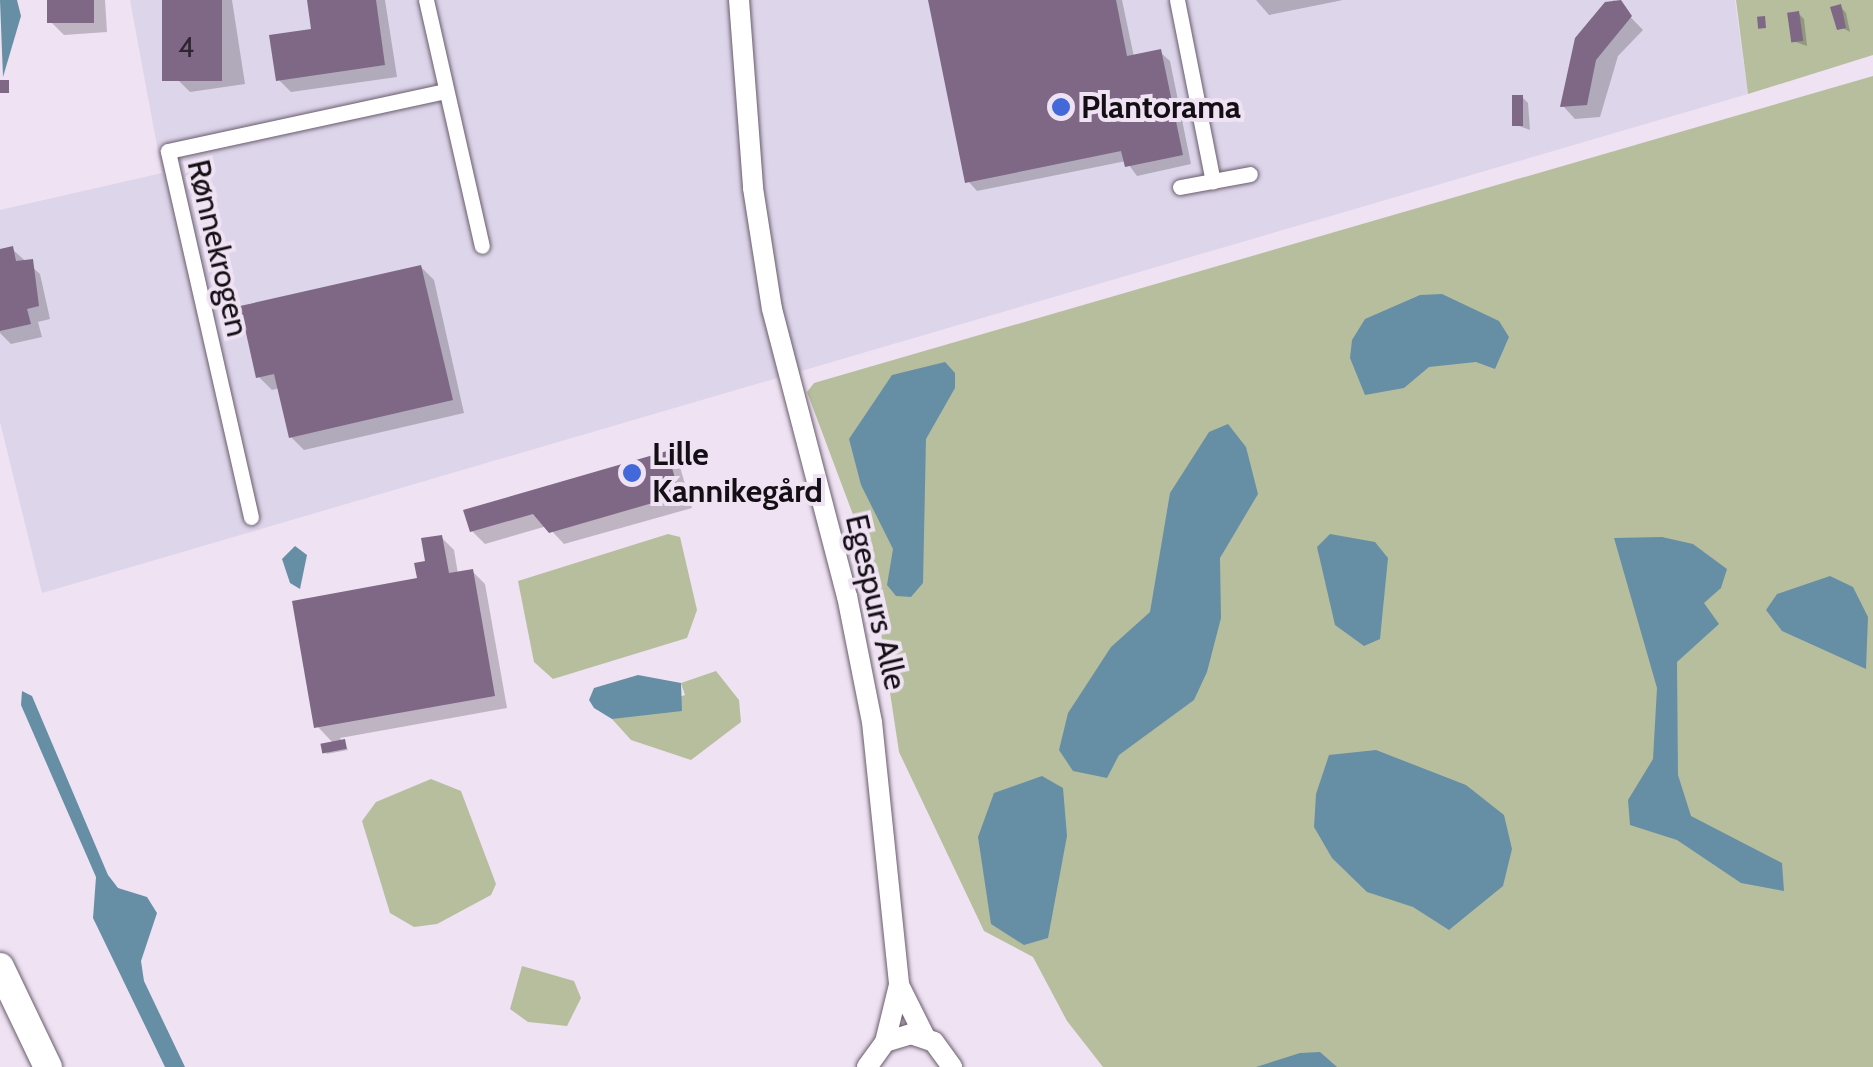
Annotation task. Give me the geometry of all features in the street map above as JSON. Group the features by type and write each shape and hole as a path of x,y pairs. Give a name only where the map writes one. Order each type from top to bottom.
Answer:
{"highway":[{"path":"0,968 48,1067"}],"street":[{"path":"426,0 482,246"},
{"name":"Egespurs Alle","path":"738,0 762,258 858,639 900,985 925,1037 952,1067"},
{"path":"1177,0 1213,181"},
{"name":"Rønnekrogen","path":"251,517 168,151 446,92"},
{"path":"1180,187 1250,174"},
{"name":"Egespurs Alle","path":"886,1042 900,985"},
{"path":"867,1067 886,1042 925,1037"}],"shaded area":[{"path":"130,0 1735,0 1748,94 42,593 0,422 0,210 162,173"}],"green space":[{"path":"1736,0 1873,0 1873,55 1748,94"},
{"path":"1873,76 1873,1067 1103,1067 1067,1021 1033,957 984,931 899,752 870,560 807,392 814,383"},
{"path":"668,534 680,537 697,610 687,638 553,679 534,662 518,581"},
{"path":"716,671 739,700 741,722 691,760 631,740 612,719 685,695 681,683"},
{"path":"431,779 461,791 496,884 491,895 437,924 414,927 390,913 362,821 376,802"},
{"path":"522,966 574,981 581,998 567,1026 528,1022 510,1009"}],"water":[{"path":"0,0 17,0 21,16 3,77"},
{"path":"1442,294 1499,321 1509,337 1495,369 1476,362 1429,367 1404,388 1365,395 1350,358 1352,340 1365,319 1420,295"},
{"path":"945,362 955,373 955,388 926,439 923,583 911,597 896,596 887,585 893,549 861,485 849,439 892,375"},
{"path":"1228,424 1246,447 1258,494 1220,558 1221,618 1207,672 1194,700 1119,755 1107,778 1073,771 1059,750 1068,713 1111,647 1150,612 1170,493 1209,432"},
{"path":"1330,534 1375,542 1388,558 1380,639 1364,646 1335,625 1317,547"},
{"path":"1662,537 1693,544 1727,569 1721,588 1704,603 1719,624 1677,662 1678,775 1691,816 1782,863 1784,891 1741,883 1677,840 1630,825 1628,800 1653,759 1657,688 1614,538"},
{"path":"295,546 307,555 300,589 290,583 282,559"},
{"path":"1830,576 1853,587 1868,617 1866,669 1782,631 1766,610 1777,594"},
{"path":"638,675 681,683 682,711 612,719 589,700 594,688"},
{"path":"22,691 32,696 108,875 118,888 147,897 157,913 141,961 144,981 185,1067 165,1067 93,918 96,877 21,705"},
{"path":"1376,750 1466,785 1504,815 1512,849 1503,886 1449,930 1413,907 1367,892 1332,858 1314,827 1316,794 1329,755"},
{"path":"1042,776 1063,788 1067,836 1048,938 1024,945 991,924 978,837 994,793"},
{"path":"1320,1052 1337,1067 1256,1067 1300,1053"}],"building":[{"path":"47,0 94,0 94,23 47,23"},
{"path":"162,0 222,0 222,81 162,81"},
{"path":"307,0 376,0 385,65 276,81 269,35 311,29"},
{"name":"Plantorama","path":"928,0 1116,0 1127,56 1161,49 1183,155 1125,167 1121,151 965,183"},
{"path":"1621,0 1632,16 1596,60 1587,105 1560,107 1575,38 1605,2"},
{"path":"1841,4 1846,28 1837,30 1830,7"},
{"path":"1799,11 1803,41 1791,42 1787,13"},
{"path":"1765,16 1766,28 1758,29 1757,17"},
{"path":"0,80 9,80 9,93 0,93"},
{"path":"1512,95 1523,95 1523,126 1512,126"},
{"path":"13,246 16,261 33,259 39,306 27,309 31,324 0,331 0,249"},
{"path":"421,265 453,400 289,438 274,374 256,378 240,306"},
{"name":"Lille Kannikegård","path":"667,451 680,495 549,533 533,514 470,532 463,510"},
{"path":"442,535 449,573 473,569 495,696 314,728 292,601 417,578 414,563 425,561 421,538"},
{"path":"345,739 347,749 322,754 320,744"}],"place":[{"name":"Plantorama","path":"1061,107"},
{"name":"Lille Kannikegård","path":"632,473"}]}
